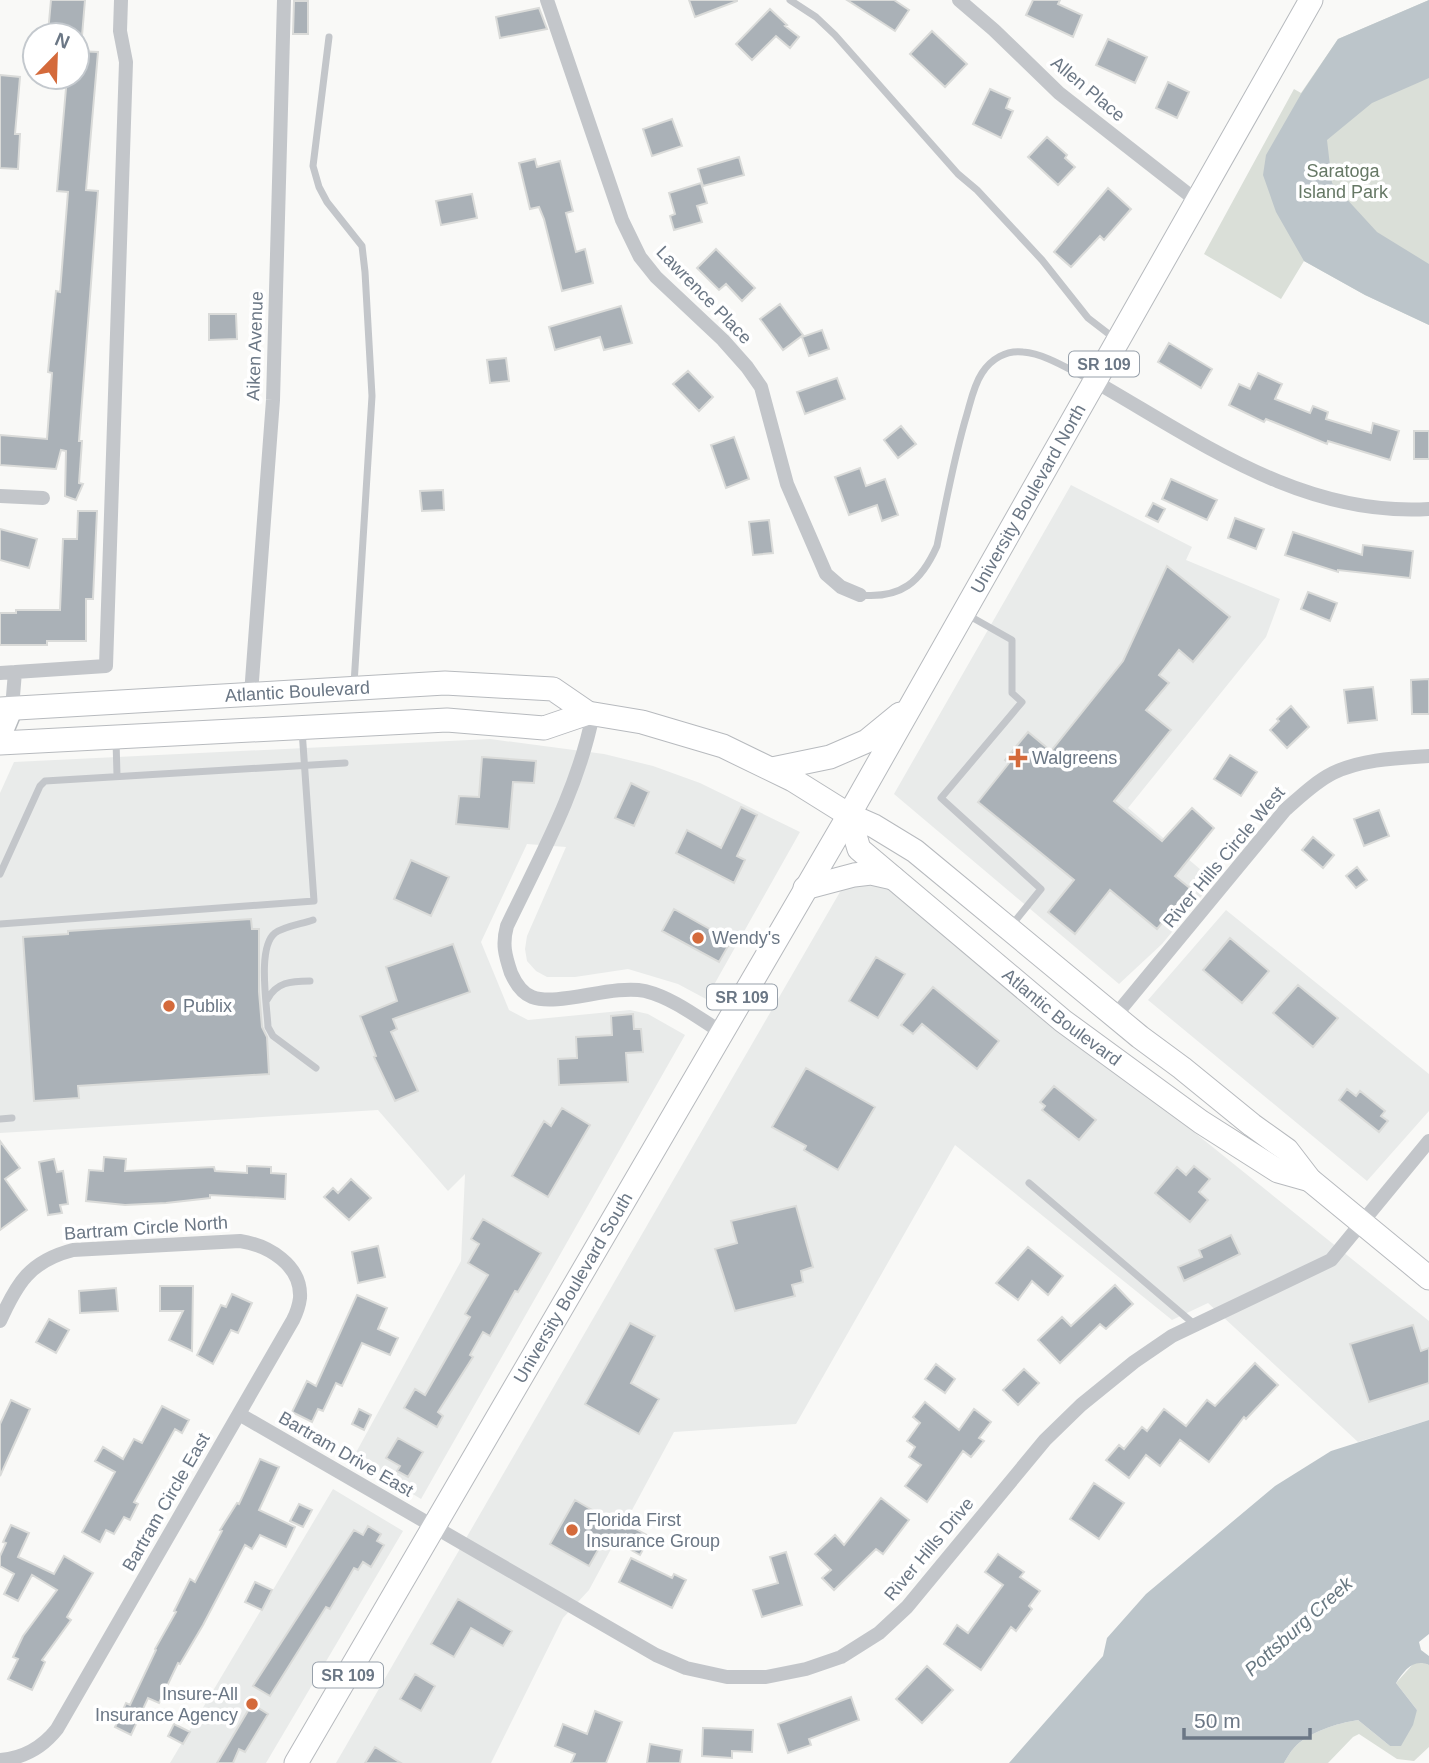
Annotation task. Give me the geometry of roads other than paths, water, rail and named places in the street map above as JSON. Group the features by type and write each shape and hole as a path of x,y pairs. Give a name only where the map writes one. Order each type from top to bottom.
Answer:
{"main road":[{"name":"University Boulevard North","path":"849,815 1311,0"},
{"name":"Atlantic Boulevard","path":"6,709 456,683 553,689 590,713 642,722 723,746 772,769 915,851 1115,1016 1287,1150 1310,1180 1429,1278"},
{"path":"772,769 830,758 867,741 910,705"},
{"name":"Atlantic Boulevard","path":"0,743 447,720 544,728 590,713"},
{"name":"Atlantic Boulevard","path":"849,815 859,849 1063,1021 1201,1122 1278,1171 1310,1180"},
{"name":"University Boulevard South","path":"296,1763 849,815"},
{"path":"805,888 854,875 872,873 893,878"}],"street":[{"path":"0,737 6,709 8,673 106,666 126,62 120,31 121,0"},
{"name":"Aiken Avenue","path":"251,694 273,400 284,0"},
{"name":"Lawrence Place","path":"547,0 622,220 640,257 656,277 723,340 761,387 787,484 826,574 841,587 860,595"},
{"name":"Allen Place","path":"959,0 1059,93 1197,201"},
{"path":"1094,381 1250,469 1288,487 1326,499 1366,507 1429,509"},
{"path":"0,496 43,498"},
{"path":"590,713 586,750 571,794 507,926 503,940 504,954 514,980 532,997 547,999 626,989 643,991 678,1005 721,1032"},
{"name":"River Hills Circle West","path":"1115,1016 1285,810 1307,790 1331,774 1354,765 1429,756"},
{"name":"River Hills Drive","path":"433,1528 656,1655 686,1668 727,1677 766,1677 806,1669 841,1657 879,1633 907,1607 1045,1440 1082,1405 1134,1362 1194,1324 1331,1260 1429,1141"},
{"name":"Bartram Circle North","path":"0,1321 12,1293 25,1276 40,1263 73,1250 240,1241 257,1243 271,1250 290,1268"},
{"name":"Bartram Circle East","path":"0,1760 13,1759 38,1747 48,1741 57,1729 293,1321 300,1300 299,1283 290,1268"},
{"name":"Bartram Drive East","path":"239,1414 433,1528"}],"lane":[{"path":"790,0 816,17 835,35 958,174 977,190 1042,260 1088,318 1117,341"},
{"path":"329,37 313,166 327,202 362,246 372,396 353,688"},
{"path":"860,595 884,596 902,590 918,579 930,563 937,546 971,399 982,372 992,361 1005,353 1022,351 1040,355 1094,381"},
{"path":"963,612 1012,640 1012,693 1022,702 941,798 1041,888 1008,929"},
{"path":"0,924 314,901 302,728"},
{"path":"116,737 117,775"},
{"path":"0,874 45,780 345,763"},
{"path":"313,920 275,933 268,943 264,957 268,1027 273,1036 316,1068"},
{"path":"267,1001 272,991 280,985 293,981 310,981"},
{"path":"0,1119 12,1118"},
{"path":"1029,1183 1194,1324"}],"water":[{"path":"1429,0 1429,78 1372,103 1327,140 1332,183 1377,232 1429,264 1429,325 1365,295 1304,261 1276,212 1263,175 1266,155 1301,94 1338,39"},
{"name":"Pottsburg Creek","path":"1429,1420 1429,1634 1419,1642 1421,1650 1429,1656 1429,1665 1414,1664 1396,1683 1417,1710 1413,1725 1401,1746 1390,1746 1358,1720 1333,1726 1307,1737 1284,1763 1009,1763 1103,1656 1107,1638 1146,1594 1275,1486 1331,1451"}],"place":[{"name":"Walgreens","path":"1018,758"},
{"name":"Wendy's","path":"698,938"},
{"name":"Publix","path":"169,1006"},
{"name":"Florida First Insurance Group","path":"572,1530"},
{"name":"Insure-All Insurance Agency","path":"252,1704"}],"park label":[{"name":"Saratoga Island Park","path":"1343,181"}]}
